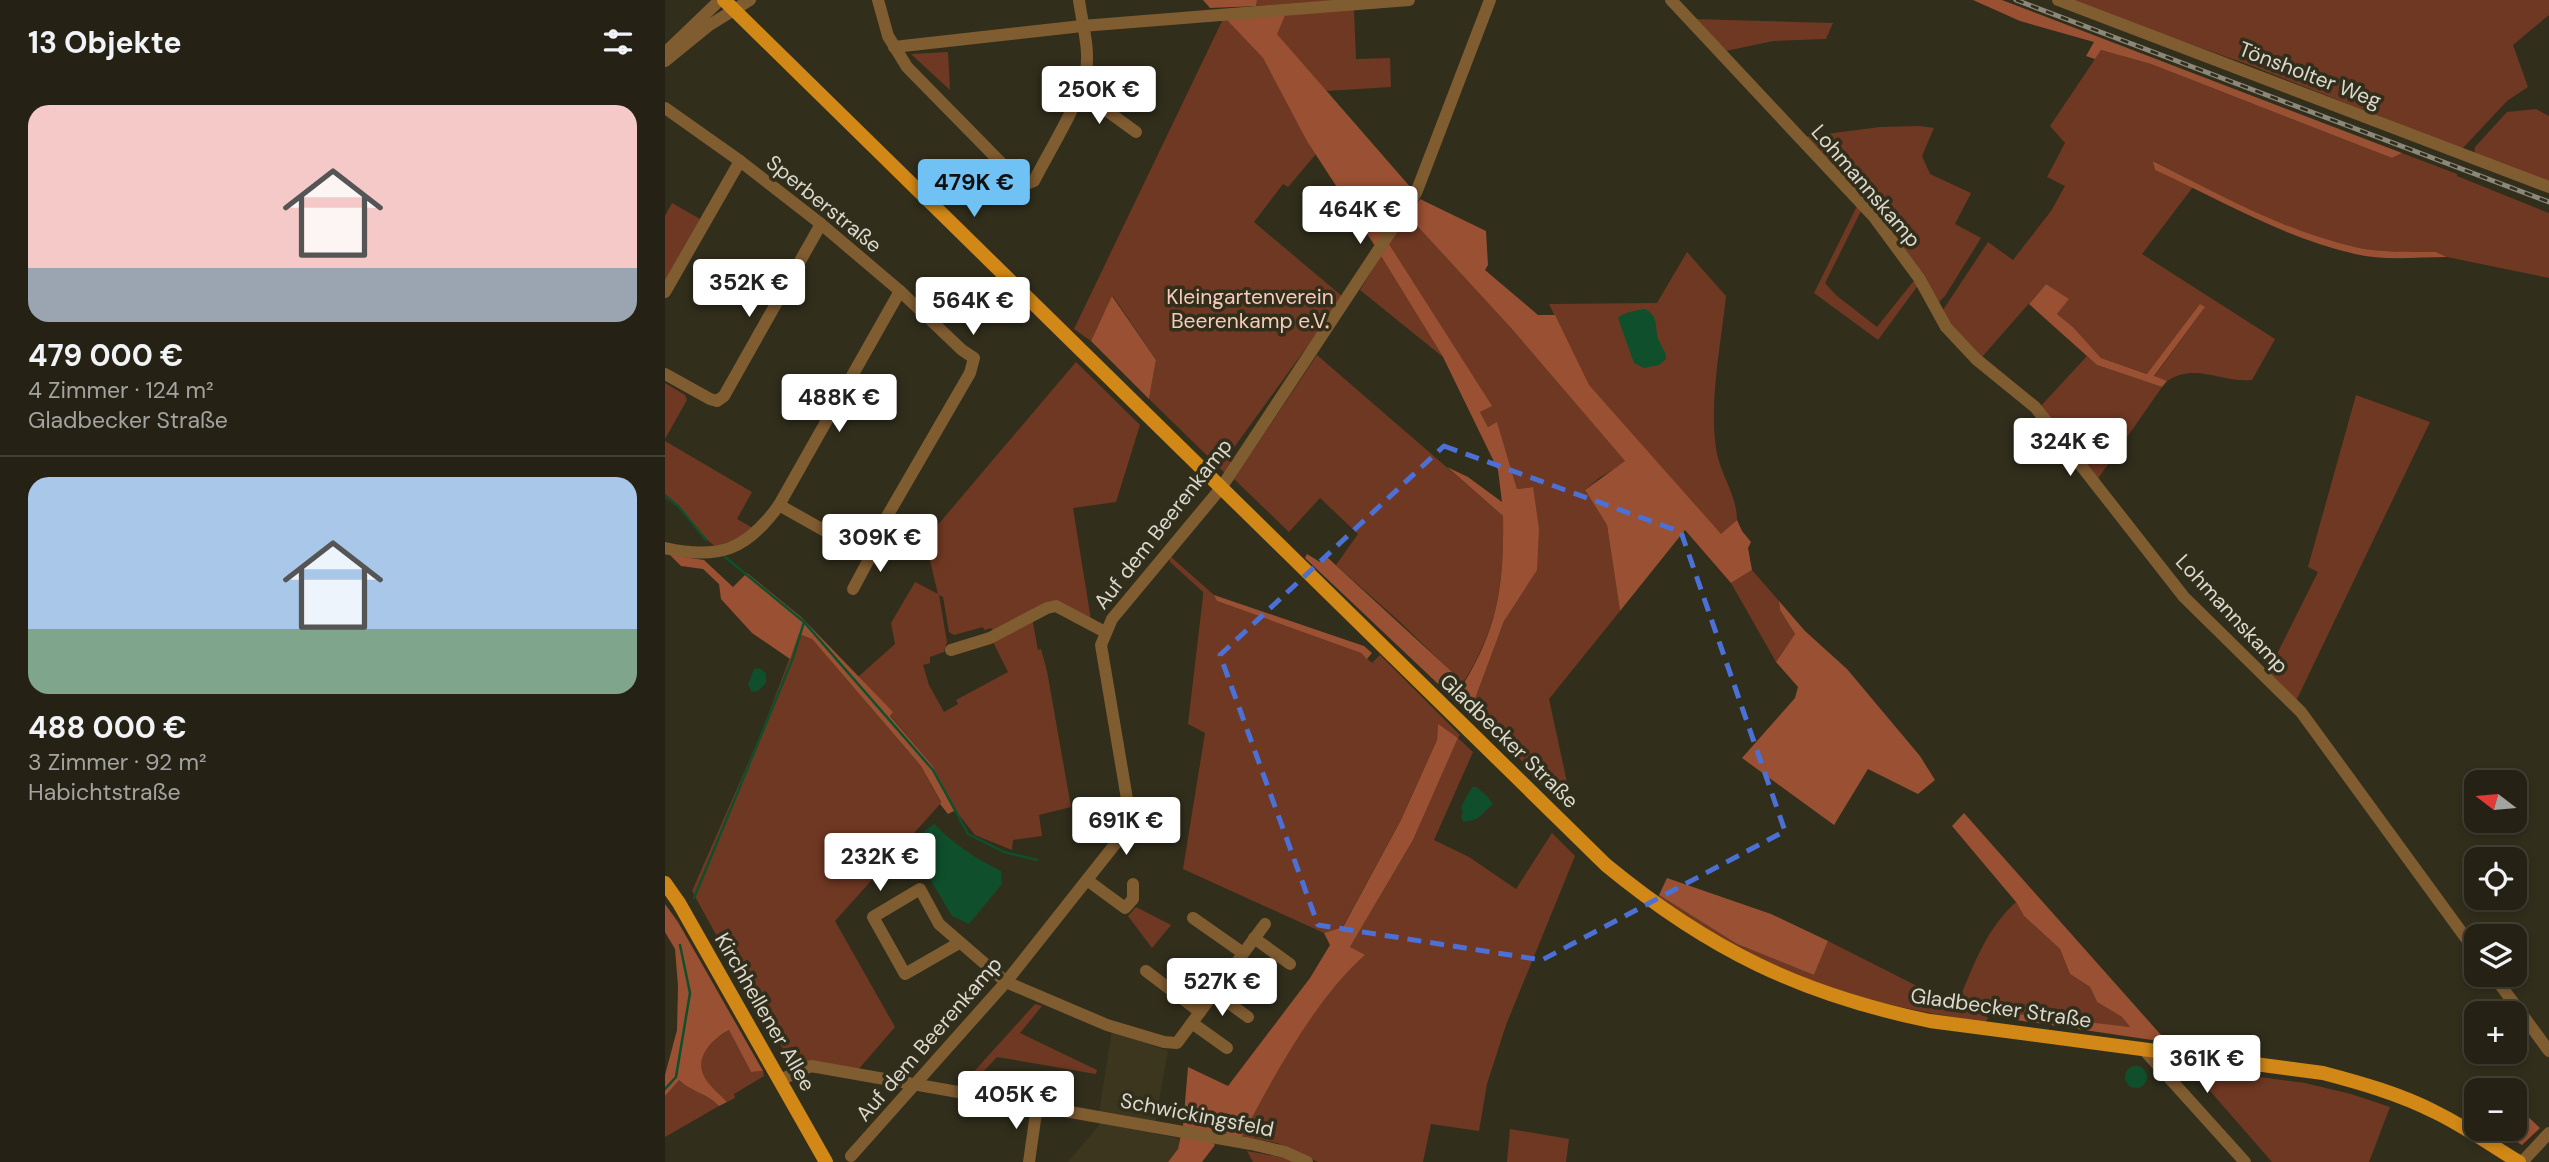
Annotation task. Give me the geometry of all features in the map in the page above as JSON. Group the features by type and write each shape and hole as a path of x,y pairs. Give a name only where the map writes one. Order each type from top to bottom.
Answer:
{"main road":[{"name":"Gladbecker Straße","path":"726,4 1606,865 1653,904 1712,942 1824,994 1930,1021 2323,1073 2396,1095 2435,1112 2521,1162"},
{"name":"Kirchhellener Allee","path":"665,883 679,903 826,1162"}],"street":[{"path":"665,54 726,4 750,0"},
{"path":"878,0 883,25 907,66 1021,182 1029,183 1034,181 1078,96 1086,74 1087,57 1079,0"},
{"path":"894,47 1082,26 1409,0"},
{"name":"Auf dem Beerenkamp","path":"851,1156 1006,982 1116,843 1125,822 1127,799 1101,645 1105,632 1112,619 1221,488 1416,193 1490,0"},
{"name":"Lohmannskamp","path":"1671,0 1874,217 1919,278 1946,327 1976,359 2035,407 2184,597 2301,712 2464,936"},
{"name":"Tönsholter Weg","path":"2058,0 2549,187"},
{"path":"665,61 708,26 726,4"},
{"path":"1078,96 1110,113 1136,132"},
{"name":"Sperberstraße","path":"665,108 740,161 821,224 974,358 970,373 867,551 868,561 853,589"},
{"path":"665,292 740,161"},
{"path":"665,374 710,399 717,401 724,396 821,224"},
{"path":"665,548 695,554 741,545 765,526 900,291"},
{"path":"779,505 857,549 867,551"},
{"name":"Auf dem Beerenkamp","path":"951,650 989,638 1056,606 1105,632"},
{"path":"1087,880 1125,908 1133,899 1133,884"},
{"path":"959,943 905,974 873,917 920,889 939,924 1006,982 1084,1017 1164,1042 1177,1043 1265,924"},
{"path":"1193,918 1243,953"},
{"path":"1254,938 1290,964"},
{"path":"1146,971 1227,1048"},
{"path":"2502,987 2549,1051"},
{"path":"1214,992 1248,1017"},
{"path":"2144,1050 2245,1162"},
{"name":"Schwickingsfeld","path":"780,1080 811,1066 1258,1146 1285,1152 1307,1162"},
{"path":"1029,1162 1037,1106"},
{"path":"2521,1162 2549,1133"}],"highlighted area":[{"path":"1444,446 1681,532 1785,831 1542,960 1318,925 1220,655"}],"shaded area":[{"path":"1203,0 1257,0 1256,6 1210,8"},
{"path":"1973,0 2002,0 2402,153 2392,158 2151,64 2101,50 2095,59 2086,56 2094,42 2020,21"},
{"path":"1286,13 1277,34 1412,189 1375,246 1307,141 1263,58 1224,17"},
{"path":"2153,161 2252,210 2329,240 2364,249 2436,252 2447,257 2377,257 2329,247 2253,217 2155,170"},
{"path":"1420,199 1486,231 1488,265 1485,270 1538,315 1555,315 1589,385 1721,534 1737,520 1751,542 1748,548 1752,570 1731,583 1685,530 1620,611 1607,525 1585,490 1625,461 1511,328 1408,216"},
{"path":"1389,244 1492,406 1480,412 1488,427 1497,422 1517,489 1533,487 1539,529 1537,570 1504,621 1475,699 1472,716 1305,558 1307,554 1320,562 1327,557 1464,683 1485,642 1497,603 1502,562 1503,516 1447,467 1468,477 1502,502 1498,470 1443,357 1381,256"},
{"path":"2046,284 2069,299 2057,314 2073,327 2101,358 2147,374 2200,304 2205,307 2154,376 2167,381 2162,387 2097,365 2029,304"},
{"path":"1112,296 1156,360 1149,399 1091,341"},
{"path":"1645,309 1655,320 1666,359 1659,365 1644,368 1634,363 1618,318"},
{"path":"670,555 704,560 733,587 747,573 801,617 893,712 890,716 932,765 956,810 948,814 921,766 812,639 799,634 790,659 752,633 721,599 719,584 703,569 681,566"},
{"path":"1214,595 1364,646 1372,653 1367,659 1361,653 1217,601"},
{"path":"1779,601 1805,631 1847,669 1920,756 1935,780 1918,794 1868,769 1834,825 1742,758 1795,698 1798,687 1776,662 1795,634 1780,610"},
{"path":"759,668 766,673 766,683 758,691 752,692 748,685 754,669"},
{"path":"1438,724 1458,738 1413,840 1350,947 1365,955 1346,973 1312,1016 1242,1136 1213,1143 1215,1145 1202,1162 1168,1162 1178,1149 1183,1126 1188,1067 1228,1086 1310,978 1330,945 1324,933 1343,927 1401,820 1437,740"},
{"path":"1472,787 1486,795 1493,804 1477,819 1464,822 1461,818 1461,807"},
{"path":"1964,813 2161,1035 2161,1039 2152,1040 2016,1020 2017,1014 2130,1027 2122,1017 2097,1002 2090,987 2070,974 2060,949 2024,916 2016,902 1952,826"},
{"path":"934,824 965,850 1001,871 1002,884 969,924 952,916 917,857 923,832"},
{"path":"1667,878 1771,914 1828,941 1814,975 1737,944 1659,895"},
{"path":"665,904 678,922 763,1071 751,1072 729,1030 717,1038 707,1048 702,1069 708,1083 727,1102 719,1106 679,1080 665,1096 665,1075 677,1030 678,986 675,949 665,932"},
{"path":"1112,1030 1168,1051 1153,1133 1180,1139 1178,1149 1168,1162 1068,1162 1100,1124 1099,1112"},
{"path":"2132,1066 2140,1066 2147,1073 2147,1081 2140,1088 2132,1088 2125,1081 2125,1073"},
{"path":"2527,1116 2540,1128 2527,1140"}],"green space":[{"path":"1257,0 1340,0 1256,6"},
{"path":"2067,0 2549,0 2549,15 2513,45 2528,87 2507,101 2462,149 2252,66"},
{"path":"1354,10 1356,59 1390,58 1391,87 1326,91 1276,33 1286,13"},
{"name":"Kleingartenverein Beerenkamp e.V.","path":"1224,17 1263,58 1316,154 1288,187 1283,184 1254,222 1343,297 1227,457 1233,465 1226,474 1149,399 1156,360 1113,296 1091,341 1074,329"},
{"path":"1694,19 1833,23 1826,39 1773,41 1721,52"},
{"path":"2101,50 2151,64 2392,158 2402,153 2549,213 2549,278 2447,257 2436,252 2375,250 2329,240 2252,211 2154,161 2155,170 2193,187 2142,254 2275,339 2252,380 2198,373 2188,373 2167,381 2154,377 2205,307 2148,374 2101,358 2073,327 2057,314 2068,299 2046,284 1982,357 1952,328 1943,310 1988,242 2013,260 2051,211 2065,186 2047,177 2065,143 2050,126"},
{"path":"948,52 950,90 911,54"},
{"path":"2536,109 2549,116 2549,184 2474,155 2475,147 2507,112"},
{"path":"1880,127 1934,128 1922,156 1930,174 1971,193 1955,224 1981,238 1938,303 1803,137"},
{"path":"672,203 700,219 665,281 665,216"},
{"path":"1858,204 1862,209 1825,283 1837,296 1877,327 1916,278 1919,284 1878,340 1814,293"},
{"path":"1408,216 1511,328 1626,462 1585,490 1607,525 1620,611 1549,699 1568,787 1553,796 1541,784 1544,781 1472,716 1475,699 1504,621 1515,602 1533,487 1517,489 1497,423 1488,427 1480,412 1491,406 1389,244"},
{"path":"1687,252 1726,296 1716,372 1714,429 1718,457 1734,501 1737,520 1721,535 1588,385 1549,304 1657,303"},
{"path":"1381,256 1443,357 1360,290"},
{"path":"1317,355 1503,516 1502,562 1497,603 1485,642 1463,683 1336,565 1358,534 1320,498 1289,532 1234,479"},
{"path":"2087,356 2097,365 2162,387 2097,480 2039,408"},
{"path":"1076,362 1140,425 1116,502 1073,508 1091,620 1065,606 1049,602 995,633 991,628 984,630 983,627 954,635 949,632 943,597 939,595 947,642 944,652 930,657 930,663 923,665 929,685 944,712 958,704 956,700 1008,672 992,640 1032,618 1038,650 1041,649 1047,671 1071,807 1039,815 1042,836 1013,840 1012,850 975,835 959,815 932,765 890,715 892,712 858,677 895,644 891,623 915,582 938,594 925,540"},
{"path":"665,383 685,395 687,400 665,439"},
{"path":"2356,395 2430,422 2296,701 2267,674 2318,572 2308,567"},
{"path":"665,441 752,492 737,519 753,528 735,540 715,546 702,534 665,494"},
{"path":"1170,556 1214,595 1217,601 1361,653 1372,663 1380,655 1460,735 1458,738 1438,725 1437,740 1401,820 1342,928 1324,933 1183,869 1205,733 1188,724 1203,592 1170,562"},
{"path":"1752,570 1779,601 1780,610 1795,634 1776,662 1731,583"},
{"path":"799,634 812,639 921,766 941,803 835,921 895,1027 857,1071 790,1059 757,1009 692,891 760,736"},
{"path":"1458,738 1473,752 1434,840 1469,857 1516,889 1552,833 1575,856 1506,1025 1487,1084 1479,1131 1431,1124 1423,1162 1318,1162 1277,1143 1242,1136 1311,1017 1345,974 1364,956 1350,947 1413,840"},
{"path":"1659,895 1737,944 1814,975 1828,941 1923,989 1980,1010 1988,1019 1985,1022 1890,1005 1798,977 1730,944 1659,899"},
{"path":"2016,902 2024,916 2060,949 2070,974 2090,987 2097,1002 2122,1017 2130,1027 2064,1021 1992,1010 1988,1006 1960,997 1989,935"},
{"path":"1136,907 1171,925 1152,948 1128,916"},
{"path":"1035,1004 1042,1006 1020,1033 1097,1070 1096,1074 997,1057 984,1071 990,1076 978,1090 960,1087"},
{"path":"729,1030 751,1072 763,1071 764,1076 734,1094 735,1098 727,1102 706,1079 702,1061 707,1048"},
{"path":"2190,1068 2305,1083 2390,1107 2369,1162 2272,1162"},
{"path":"678,1079 719,1106 665,1137 665,1096"},
{"path":"1510,1129 1569,1139 1566,1162 1507,1162"},
{"path":"1247,1151 1286,1158 1296,1162 1253,1162"}],"waterway":[{"path":"665,496 678,506 706,540"},
{"path":"694,898 793,658 804,622 725,557"},
{"path":"804,622 933,770 968,834 1004,852 1037,860"},
{"path":"665,1089 676,1077 690,993 680,945"}],"railway":[{"path":"2016,0 2549,202"}]}
